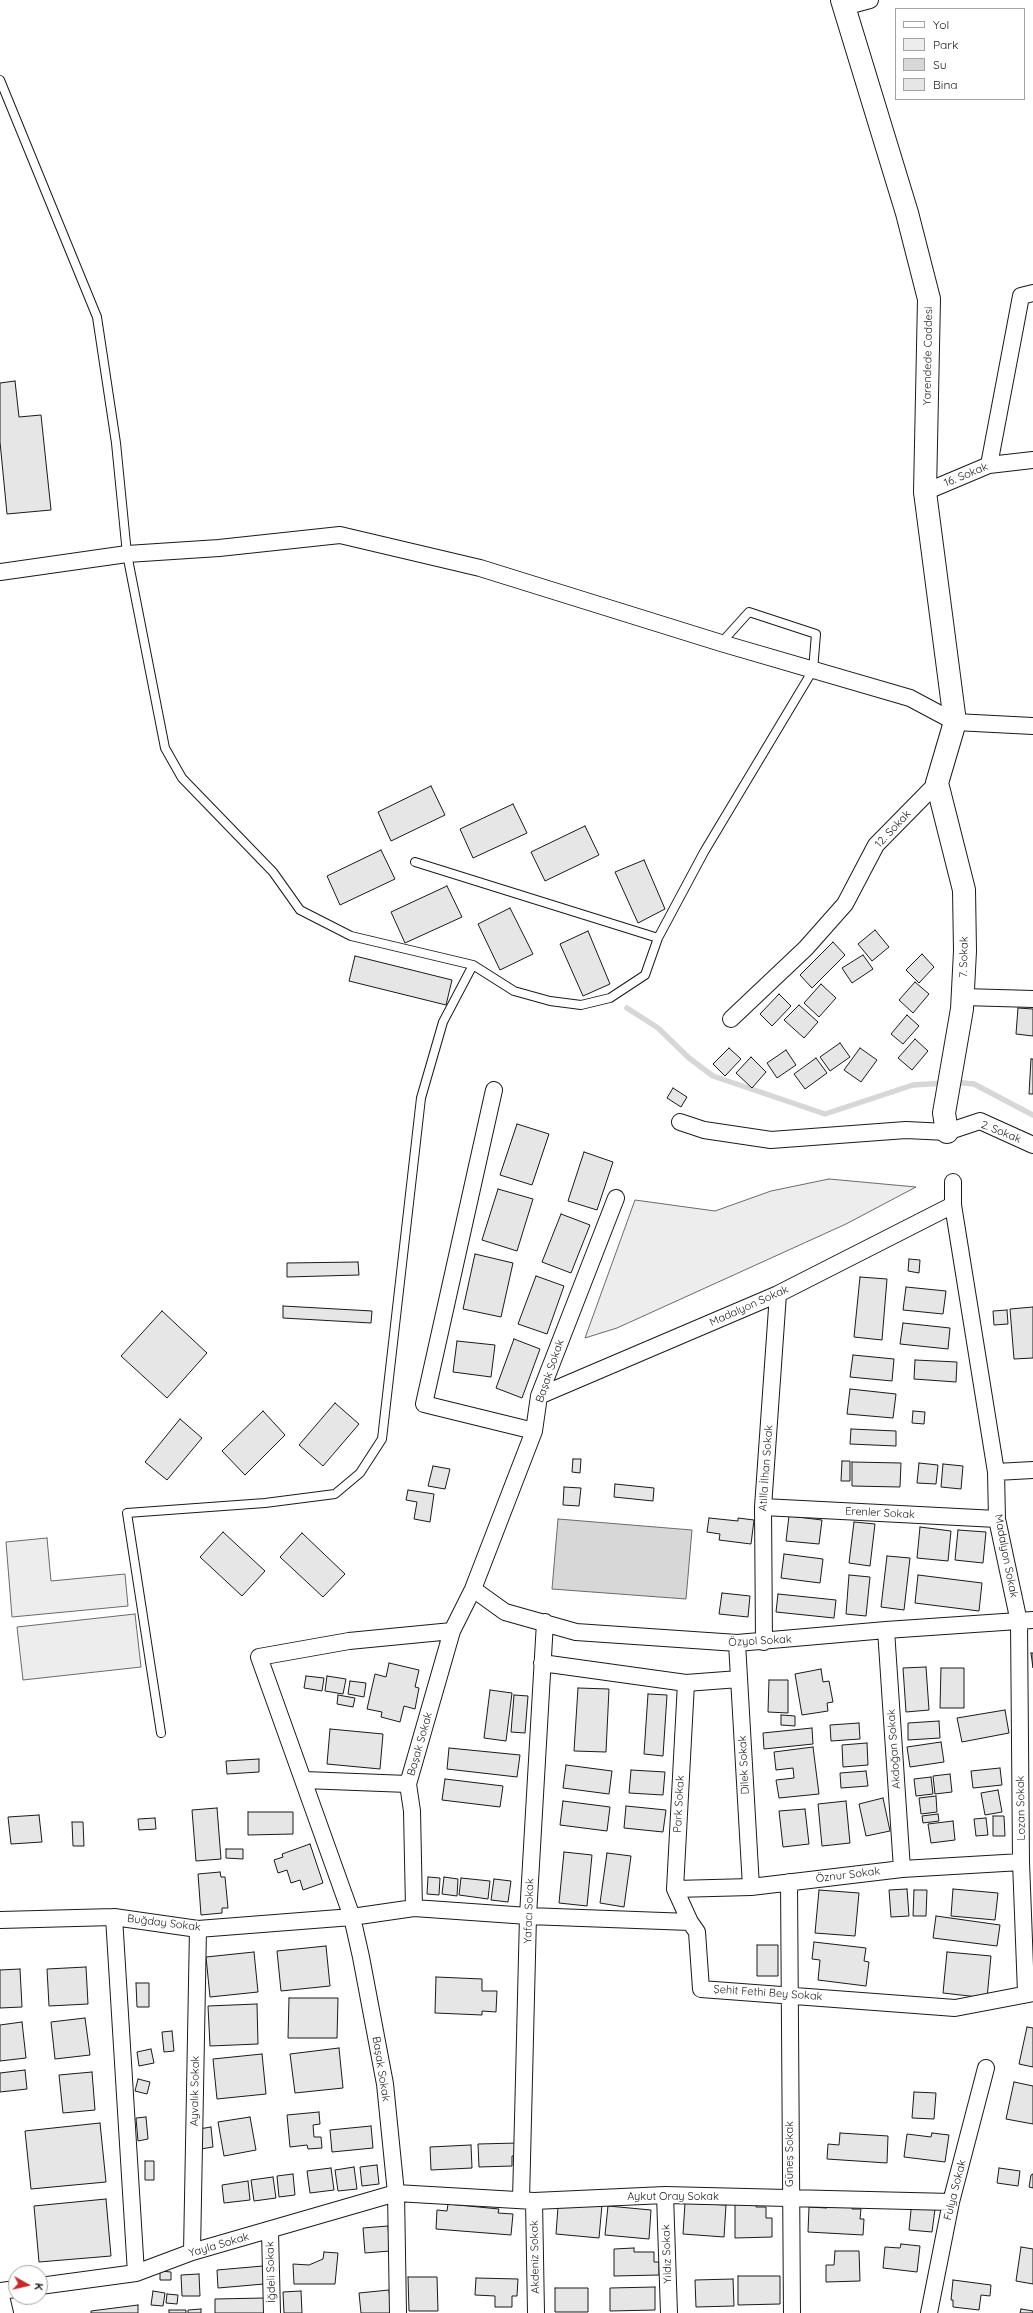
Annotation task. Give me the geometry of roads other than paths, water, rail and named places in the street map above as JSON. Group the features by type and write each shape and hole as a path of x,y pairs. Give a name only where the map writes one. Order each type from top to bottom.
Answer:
{"main road":[{"name":"Yarendede Caddesi","path":"843,3 907,213 929,299 925,492 955,722"},
{"name":"12. Sokak","path":"936,783 955,722"},
{"name":"7. Sokak","path":"936,783 964,890 965,951 963,997 944,1113 947,1132"}],"street":[{"path":"843,3 870,0"},
{"path":"989,465 1027,295"},
{"name":"16. Sokak","path":"925,492 989,465 1033,460"},
{"path":"0,572 127,554 219,548 340,535 480,568 722,643 910,698 955,722 1033,726"},
{"name":"12. Sokak","path":"730,1019 806,948 845,904 876,845 936,783"},
{"path":"963,997 1033,999"},
{"path":"494,1090 424,1404 534,1431"},
{"name":"2. Sokak","path":"947,1132 980,1121 1033,1145"},
{"path":"680,1122 704,1130 771,1140 906,1130 947,1132"},
{"name":"Madalyon Sokak","path":"953,1182 953,1205 996,1472 997,1519 1026,1621"},
{"name":"Başak Sokak","path":"414,1908 412,1811 408,1784 452,1631 473,1589 534,1431 539,1396 616,1198"},
{"name":"Madalyon Sokak","path":"539,1396 778,1294 953,1205"},
{"name":"Atilla İlhan Sokak","path":"764,1642 763,1507 778,1294"},
{"path":"996,1472 1033,1470"},
{"name":"Erenler Sokak","path":"763,1507 997,1519"},
{"name":"Özyol Sokak","path":"473,1589 505,1612 545,1622 576,1632 737,1643 764,1642 886,1630 1026,1621"},
{"name":"Lozan Sokak","path":"1026,1621 1021,1862 1030,1993"},
{"name":"Yafacı Sokak","path":"528,2200 528,1916 545,1622"},
{"name":"Akdoğan Sokak","path":"886,1630 902,1869"},
{"name":"Başak Sokak","path":"398,2313 396,2193 385,2084 352,1917 259,1657 349,1641 452,1631"},
{"name":"Dilek Sokak","path":"737,1643 751,1887"},
{"path":"542,1663 686,1683 739,1679"},
{"name":"Park Sokak","path":"686,1683 675,1889 690,1922"},
{"path":"304,1780 408,1784"},
{"name":"Öznur Sokak","path":"675,1889 751,1887 902,1869 1021,1862"},
{"name":"Güneş Sokak","path":"790,1882 790,2198 792,2313"},
{"path":"352,1917 414,1908 528,1916 690,1922"},
{"path":"114,1917 136,2273"},
{"name":"Buğday Sokak","path":"0,1920 114,1917 198,1929 352,1917"},
{"name":"Şehit Fethi Bey Sokak","path":"690,1922 697,1932 701,1989 790,1994 956,2008 994,2002 1030,1993"},
{"name":"Ayvalık Sokak","path":"192,2252 198,1929"},
{"name":"Fulya Sokak","path":"929,2313 951,2202 986,2068"},
{"name":"Aykut Oray Sokak","path":"396,2193 528,2200 665,2195 951,2202"},
{"name":"Yayla Sokak","path":"48,2285 136,2273 192,2252 270,2231 396,2193"},
{"name":"Yıldız Sokak","path":"665,2195 668,2313"},
{"name":"Akdeniz Sokak","path":"528,2200 536,2313"},
{"name":"İğdeli Sokak","path":"270,2231 272,2313"},
{"path":"0,2292 5,2313"}],"lane":[{"path":"0,80 97,317 116,443 127,554 165,748 182,778 273,872 300,910 351,936 473,965 514,991 550,1001 581,1005 610,998 645,975 658,938 704,852 813,670 816,634 749,612 722,643"},
{"path":"415,862 658,938"},
{"path":"162,1733 127,1513 264,1504 335,1494 360,1473 382,1439 421,1098 443,1022 473,965"}],"water":[{"path":"558,1519 692,1530 686,1599 552,1589"}],"waterway":[{"path":"627,1008 658,1028 689,1058 713,1076 825,1114 913,1085 945,1083"},
{"path":"953,1082 974,1084 1033,1115"}]}
